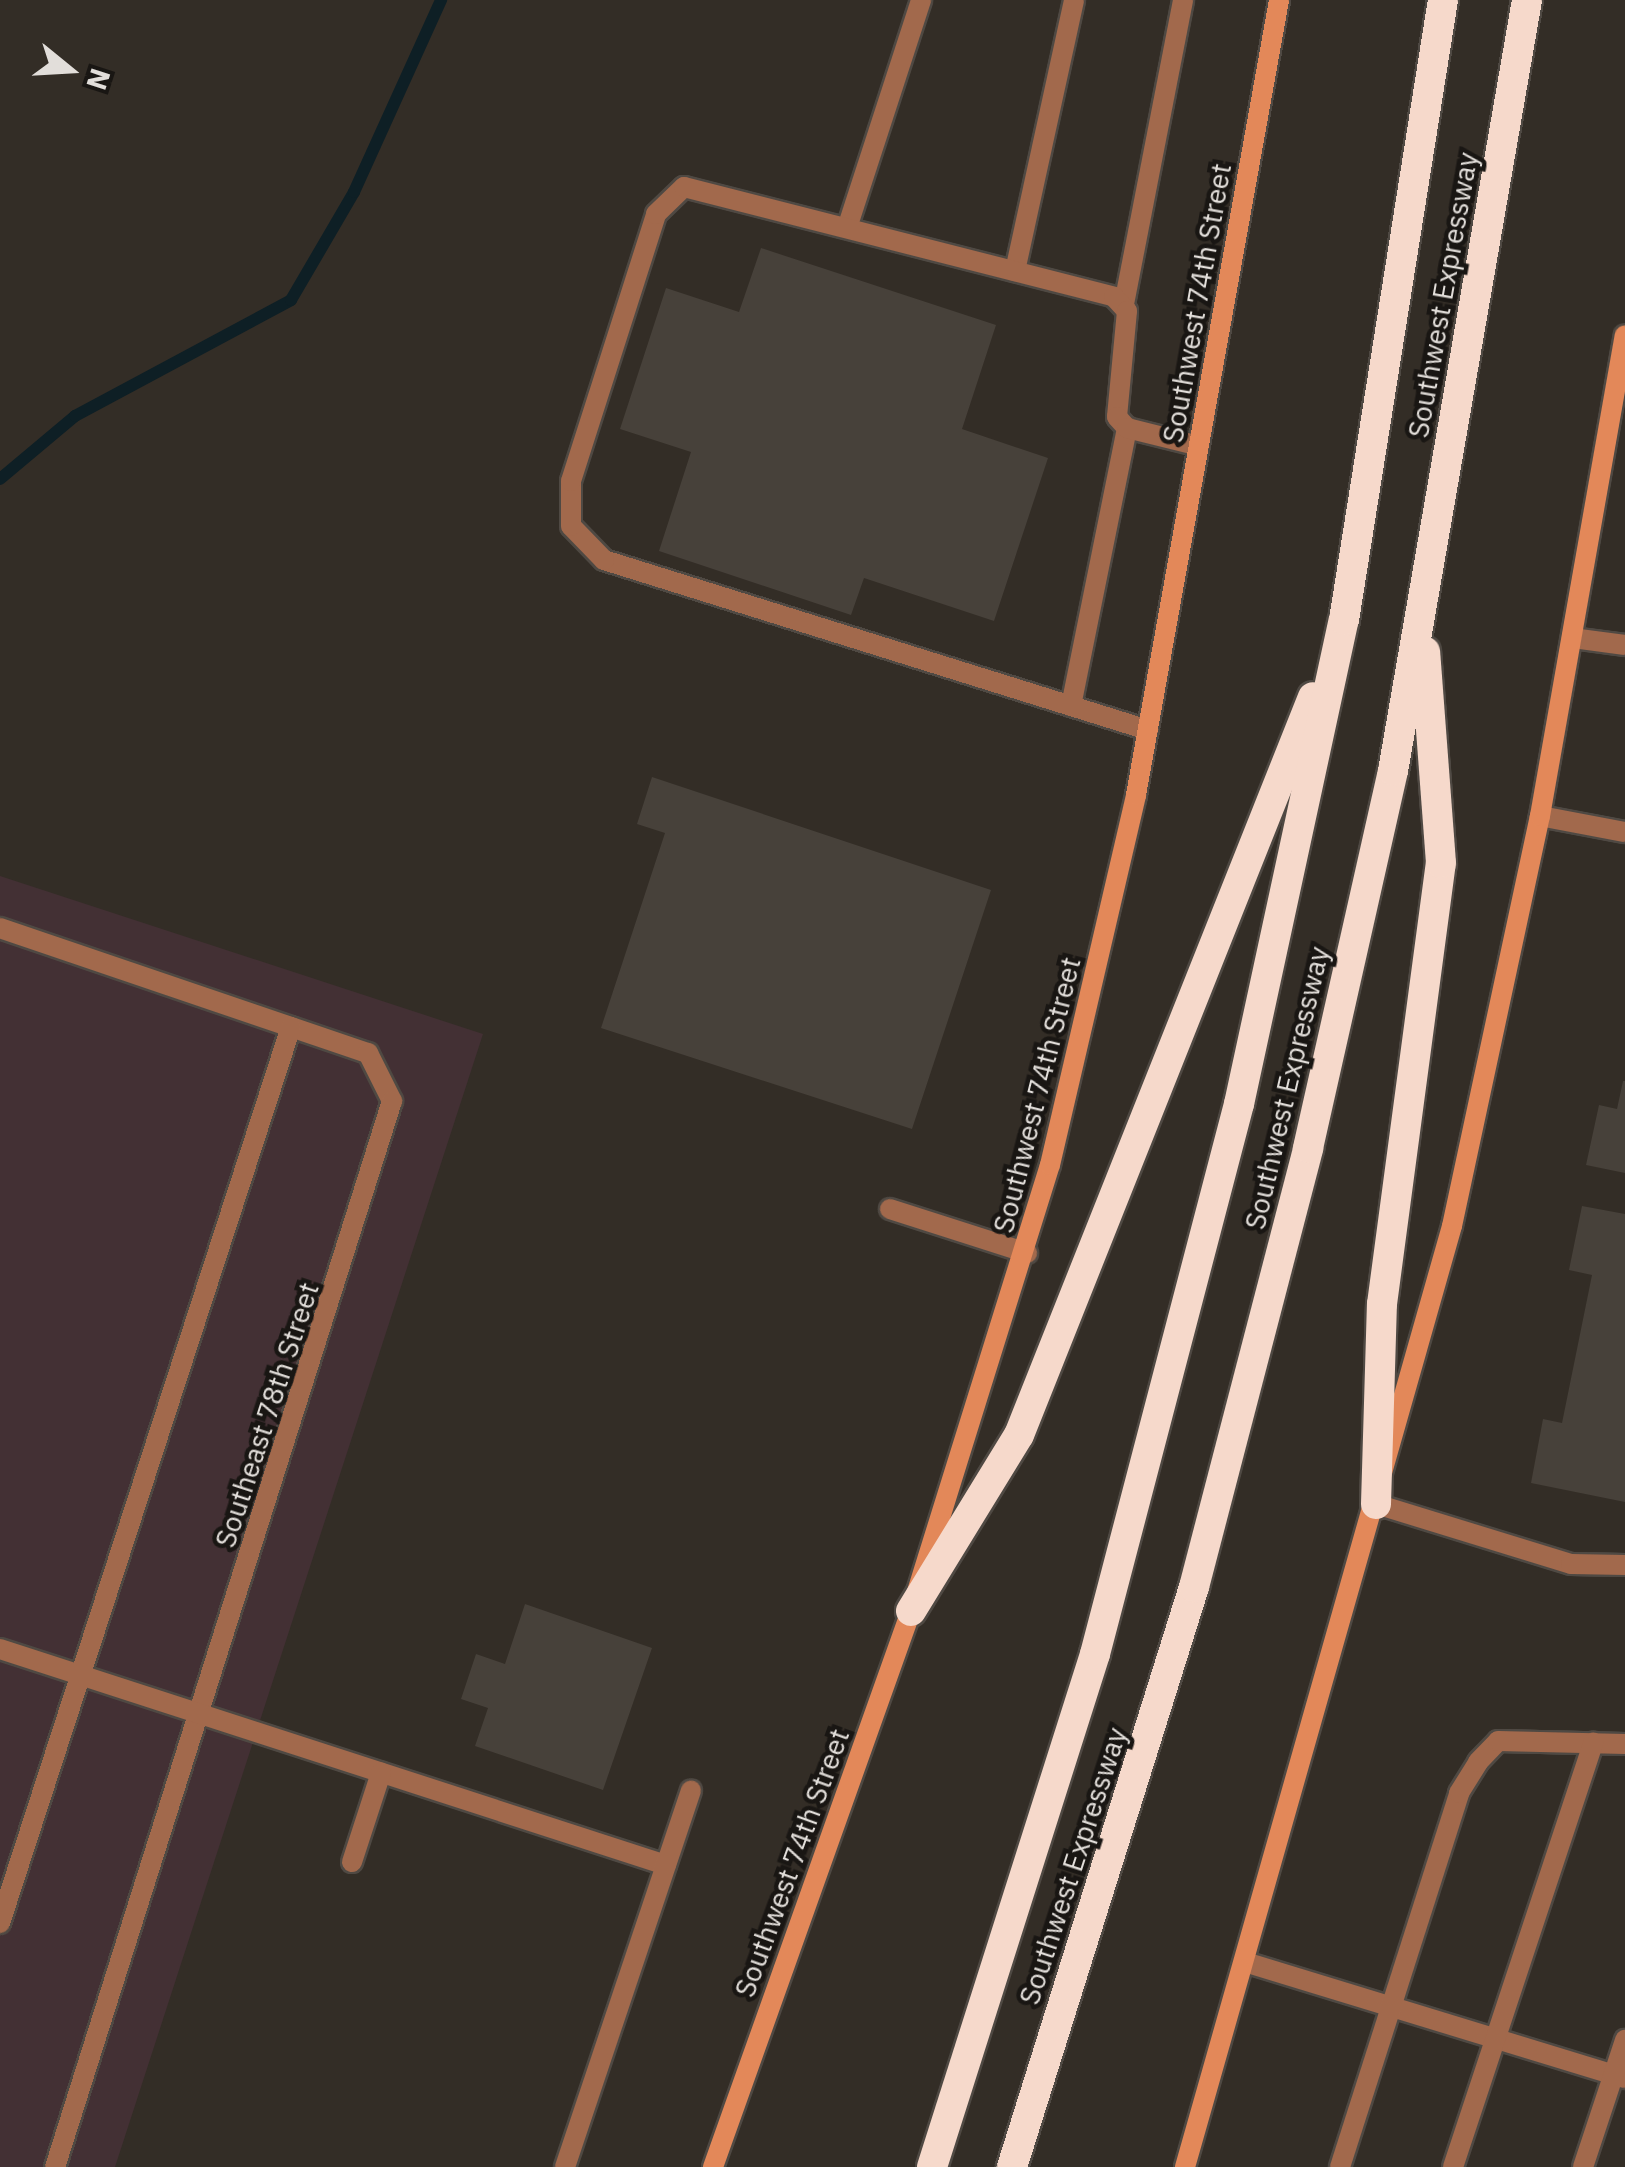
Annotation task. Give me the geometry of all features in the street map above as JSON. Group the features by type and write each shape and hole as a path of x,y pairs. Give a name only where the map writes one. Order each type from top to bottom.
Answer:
{"highway":[{"name":"Southwest Expressway","path":"932,2167 1096,1654 1182,1339 1344,620 1443,0"},
{"name":"Southwest Expressway","path":"1012,2167 1146,1748 1250,1374 1360,925 1422,606 1527,0"},
{"path":"1376,1504 1382,1304 1441,862 1422,606"},
{"path":"911,1610 1020,1435 1344,620"}],"main road":[{"name":"Southwest 74th Street","path":"713,2167 911,1610 1027,1253 1148,730 1280,0"},
{"path":"1186,2167 1452,1226 1540,816 1625,334"}],"lane":[{"path":"848,225 921,0"},
{"path":"1015,271 1074,0"},
{"path":"1071,706 1127,428 1113,396 1124,304 1183,0"},
{"path":"1124,304 848,225 702,188 669,197 571,481 571,526 604,560 1148,730"},
{"path":"1127,428 1199,446"},
{"path":"1572,638 1625,644"},
{"path":"1540,816 1625,832"},
{"name":"Southeast 78th Street","path":"0,928 368,1053 392,1101 55,2167"},
{"path":"0,1923 291,1027"},
{"path":"890,1209 1027,1253"},
{"path":"1376,1504 1571,1564 1625,1565"},
{"path":"0,1649 666,1865"},
{"path":"1340,2167 1394,2007 1459,1792 1478,1762 1498,1741 1625,1744"},
{"path":"1453,2167 1593,1743"},
{"path":"352,1862 381,1773"},
{"path":"565,2167 691,1791"},
{"path":"1244,1962 1620,2073"},
{"path":"1583,2167 1620,2073 1625,2040"}],"shaded area":[{"path":"0,876 483,1034 115,2167 0,2167"}],"building":[{"path":"761,248 996,325 962,429 1048,458 994,621 864,578 851,615 659,551 691,452 620,429 666,288 739,312"},
{"path":"652,777 991,890 912,1129 601,1028 665,833 637,824"},
{"path":"1623,1081 1625,1173 1586,1165 1599,1105 1617,1109"},
{"path":"1582,1206 1625,1214 1625,1502 1531,1483 1543,1419 1562,1423 1592,1275 1569,1270"},
{"path":"525,1604 652,1648 603,1790 475,1746 488,1708 461,1699 476,1654 505,1664"}],"waterway":[{"path":"0,479 75,416 291,300 354,192 441,0"}]}
